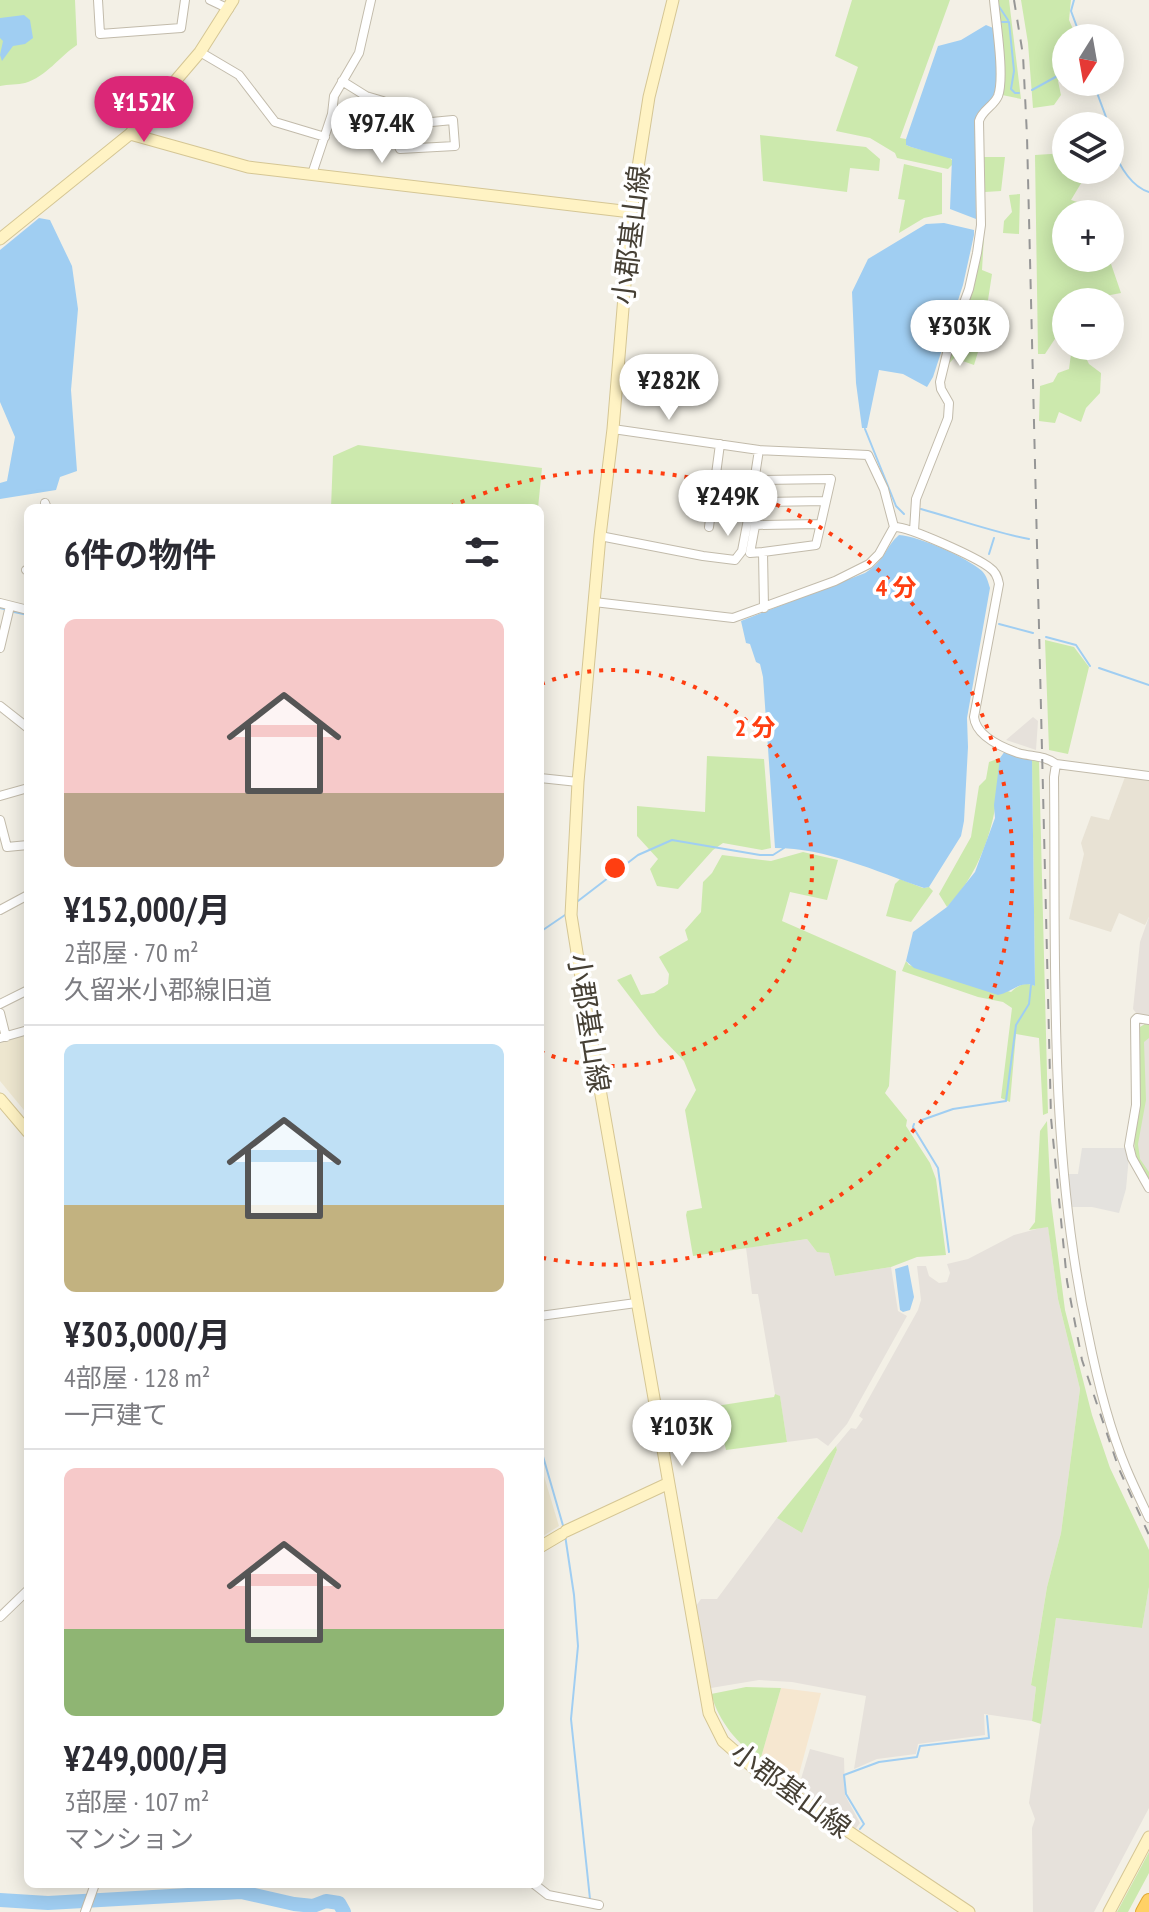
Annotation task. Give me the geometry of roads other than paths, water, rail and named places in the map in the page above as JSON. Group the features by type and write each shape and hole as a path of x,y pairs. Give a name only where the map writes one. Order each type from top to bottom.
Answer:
{"highway":[{"path":"1143,1912 1149,1901"}],"main road":[{"name":"小郡基山線","path":"673,0 649,97 631,212 578,782 571,914 667,1484 709,1713 723,1741 755,1769 969,1912"},
{"path":"0,239 130,134 200,52 231,5"},
{"path":"130,134 248,167 631,212"},
{"path":"0,1099 24,1127"},
{"path":"544,1545 667,1484"},
{"path":"1109,1912 1149,1837"}],"street":[{"path":"98,0 100,34 181,28 185,0"},
{"path":"210,0 231,5"},
{"path":"312,174 325,137 334,96 357,59 371,0"},
{"path":"914,531 916,499 948,418 949,403 940,382 950,341 969,289 981,225 979,121 980,115 997,98 999,78 994,0"},
{"path":"200,52 239,75 275,122 325,137"},
{"path":"342,81 389,107 389,126 400,149 455,146 453,120 389,126"},
{"path":"594,602 733,618 835,581 869,564 879,554 894,527 884,489 868,455 759,450 613,429"},
{"path":"709,527 720,444"},
{"path":"600,536 735,560 742,551 751,515 759,450"},
{"path":"716,476 754,481 831,479 816,545 750,553 755,525 751,515"},
{"path":"751,515 760,502 826,501"},
{"path":"711,509 751,515"},
{"path":"755,525 820,524"},
{"path":"894,527 914,531 991,568 998,576 975,726 988,738 1018,753 1048,758 1056,764 1149,776"},
{"path":"763,552 764,608"},
{"path":"0,603 24,609"},
{"path":"0,648 10,606"},
{"path":"0,706 24,725"},
{"path":"1056,764 1057,1059 1065,1201 1078,1293 1100,1389 1126,1468 1149,1518"},
{"path":"544,778 578,782"},
{"path":"0,796 24,789"},
{"path":"0,820 7,847 24,845"},
{"path":"0,910 24,897"},
{"path":"0,1004 24,992"},
{"path":"0,1013 3,1038 24,1031"},
{"path":"1149,1020 1135,1020 1136,1105 1129,1146 1132,1158 1149,1188"},
{"path":"544,1315 636,1303"},
{"path":"0,1617 24,1594"},
{"path":"85,1912 94,1888"},
{"path":"539,1888 548,1895 599,1905"}],"water":[{"path":"24,15 30,20 33,38 25,44 13,46 2,61 0,18"},
{"path":"986,25 993,28 997,67 995,96 977,114 975,123 976,219 950,209 952,159 906,145 906,139 938,46 961,40"},
{"path":"39,218 50,220 72,266 78,309 71,390 77,471 60,477 56,490 0,499 0,483 7,481 15,437 0,402 0,250"},
{"path":"944,223 974,230 974,235 963,285 933,377 927,387 903,374 879,370 867,428 862,428 856,383 852,292 868,259 926,224"},
{"path":"899,535 955,554 984,573 990,588 967,718 968,747 961,836 929,887 924,888 832,856 775,848 763,677 750,644 746,643 741,621 865,573"},
{"path":"1005,751 1032,759 1035,986 1021,985 998,995 914,968 906,961 913,932 947,907 975,872 995,818 1000,758"},
{"path":"908,1265 914,1297 910,1310 903,1312 900,1310 895,1269"}],"waterway":[{"path":"1074,0 1071,11 1076,24"},
{"path":"998,5 1008,20"},
{"path":"1000,22 1009,22 1014,71 1011,89 1019,93"},
{"path":"1032,90 1052,79"},
{"path":"1098,96 1104,112"},
{"path":"1124,171 1135,184 1149,192"},
{"path":"865,429 896,506 904,514"},
{"path":"921,509 1029,539"},
{"path":"989,554 994,538"},
{"path":"0,608 7,610"},
{"path":"14,612 24,614"},
{"path":"999,624 1033,633"},
{"path":"1046,637 1076,645 1090,666"},
{"path":"1099,668 1149,685"},
{"path":"578,901 638,855 672,840 760,855 773,855 784,848"},
{"path":"544,929 565,915"},
{"path":"922,1120 953,1109 1006,1101 1016,1025 1029,1004 1031,985"},
{"path":"914,1124 938,1168 949,1252"},
{"path":"544,1460 564,1529"},
{"path":"565,1535 578,1646 571,1719 590,1899"},
{"path":"860,1829 864,1824 846,1794 844,1775 879,1762 917,1757 920,1746 989,1738 987,1716"},
{"path":"0,1900 48,1903 241,1892 294,1904 313,1906 326,1901 339,1903 344,1912"}],"railway":[{"path":"1014,0 1023,55 1027,136 1051,1118 1067,1281 1082,1360 1119,1469 1149,1535"}]}
